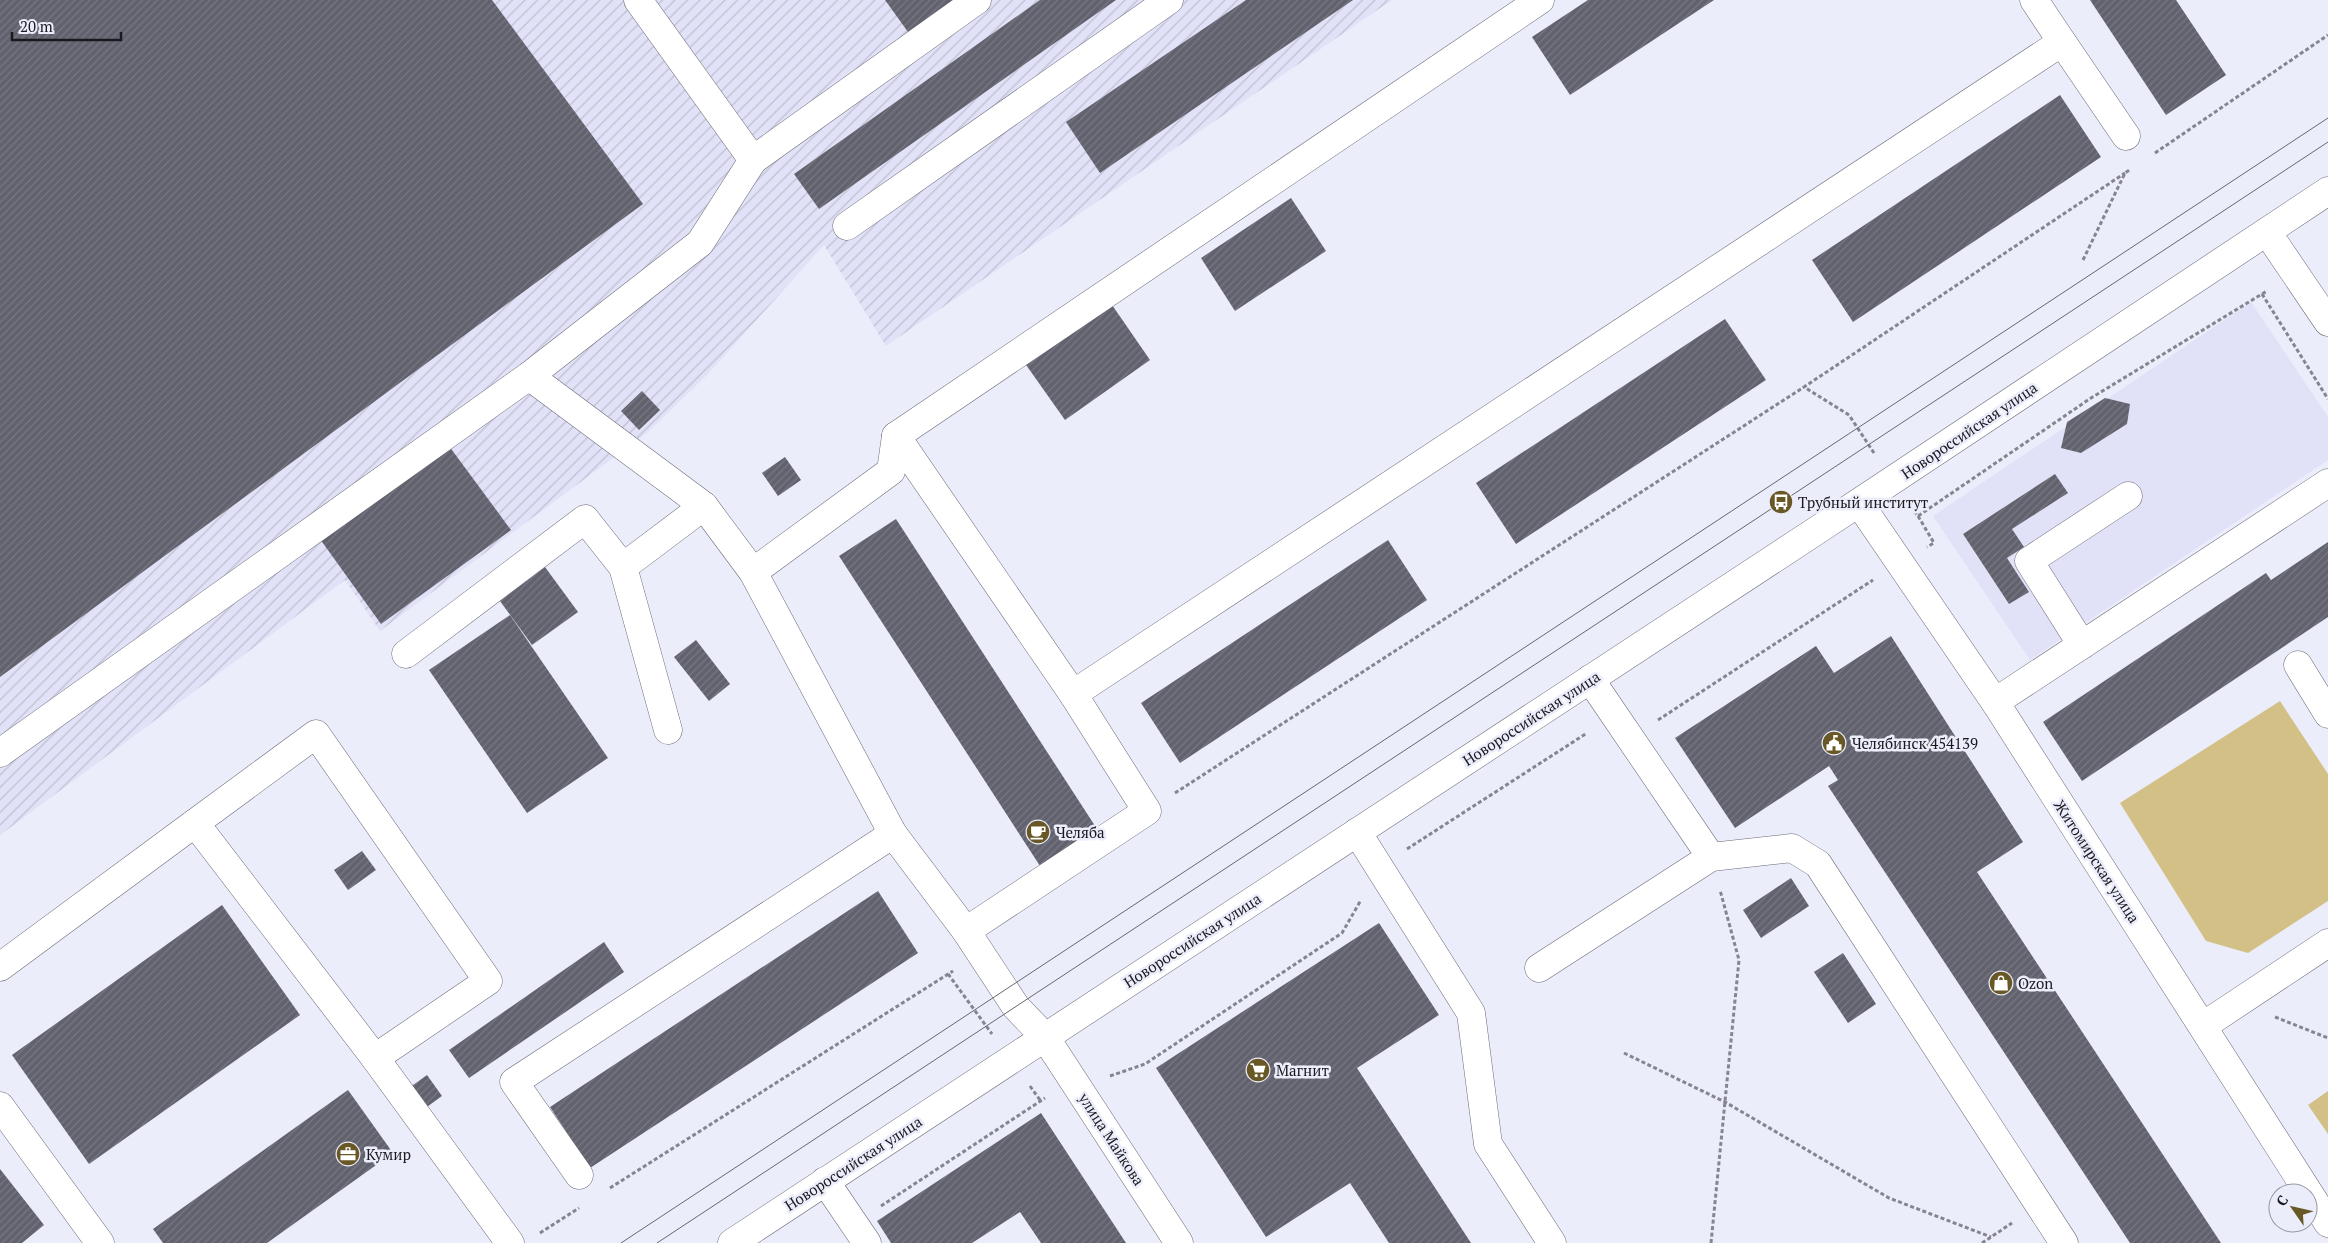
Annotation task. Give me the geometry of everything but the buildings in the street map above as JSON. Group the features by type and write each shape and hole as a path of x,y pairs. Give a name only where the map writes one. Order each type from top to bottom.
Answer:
{"main road":[{"path":"638,0 753,160"},
{"path":"0,753 529,376 700,244 753,160 978,0"},
{"path":"847,226 1169,0"},
{"path":"753,572 891,471 896,436 1540,0"},
{"path":"2034,0 2126,136"},
{"path":"1073,694 2062,42"},
{"name":"Новороссийская улица","path":"732,1243 1044,1036 1859,503 2328,191"},
{"path":"2267,232 2328,322"},
{"name":"улица Майкова","path":"529,376 704,506 753,572 893,834 966,931 1016,1007 1044,1036 1178,1243"},
{"path":"896,436 1073,694 1147,811 966,931"},
{"path":"1995,702 2328,483"},
{"path":"2082,645 2029,561 2128,496"},
{"name":"Житомирская улица","path":"1859,503 1995,702 2328,1223"},
{"path":"623,567 704,506"},
{"path":"406,654 586,519 623,567 668,730"},
{"path":"2298,665 2328,714"},
{"path":"1590,679 1711,857"},
{"path":"0,967 316,734 488,980 375,1058"},
{"path":"195,823 375,1058 521,1240"},
{"path":"1357,832 1471,1013 1488,1144 1552,1243"},
{"path":"579,1175 514,1082 893,834"},
{"path":"1539,968 1711,857 1792,848 1818,864 2064,1243"},
{"path":"2203,1026 2328,943"},
{"path":"0,1106 100,1243"},
{"path":"825,1182 867,1243"}],"path":[{"path":"2149,156 2328,35"},
{"path":"2083,260 2125,173 2133,168"},
{"path":"2262,294 2328,399"},
{"path":"1147,811 1804,387"},
{"path":"1711,857 1739,960 1711,1243"},
{"path":"607,1190 981,954"},
{"path":"2239,1002 2328,1038"},
{"path":"1624,1053 1725,1102 1889,1198 1991,1237"},
{"path":"521,1240 582,1206"}],"shaded area":[{"path":"0,0 1392,0 886,346 824,245 707,375 648,432 380,631 345,580 0,835"},
{"path":"2251,302 2328,417 2328,460 2030,660 1933,516"},
{"path":"2280,701 2328,774 2328,901 2248,953 2206,941 2120,803"},
{"path":"2328,1091 2328,1134 2308,1105"}],"tram line":[{"path":"621,1243 2328,118"},
{"path":"657,1243 2328,142"}],"place":[{"name":"Трубный институт","path":"1781,502"},
{"name":"Челябинск 454139","path":"1834,743"},
{"name":"Челяба","path":"1038,832"},
{"name":"Ozon","path":"2001,983"},
{"name":"Магнит","path":"1258,1070"},
{"name":"Кумир","path":"348,1154"}]}
